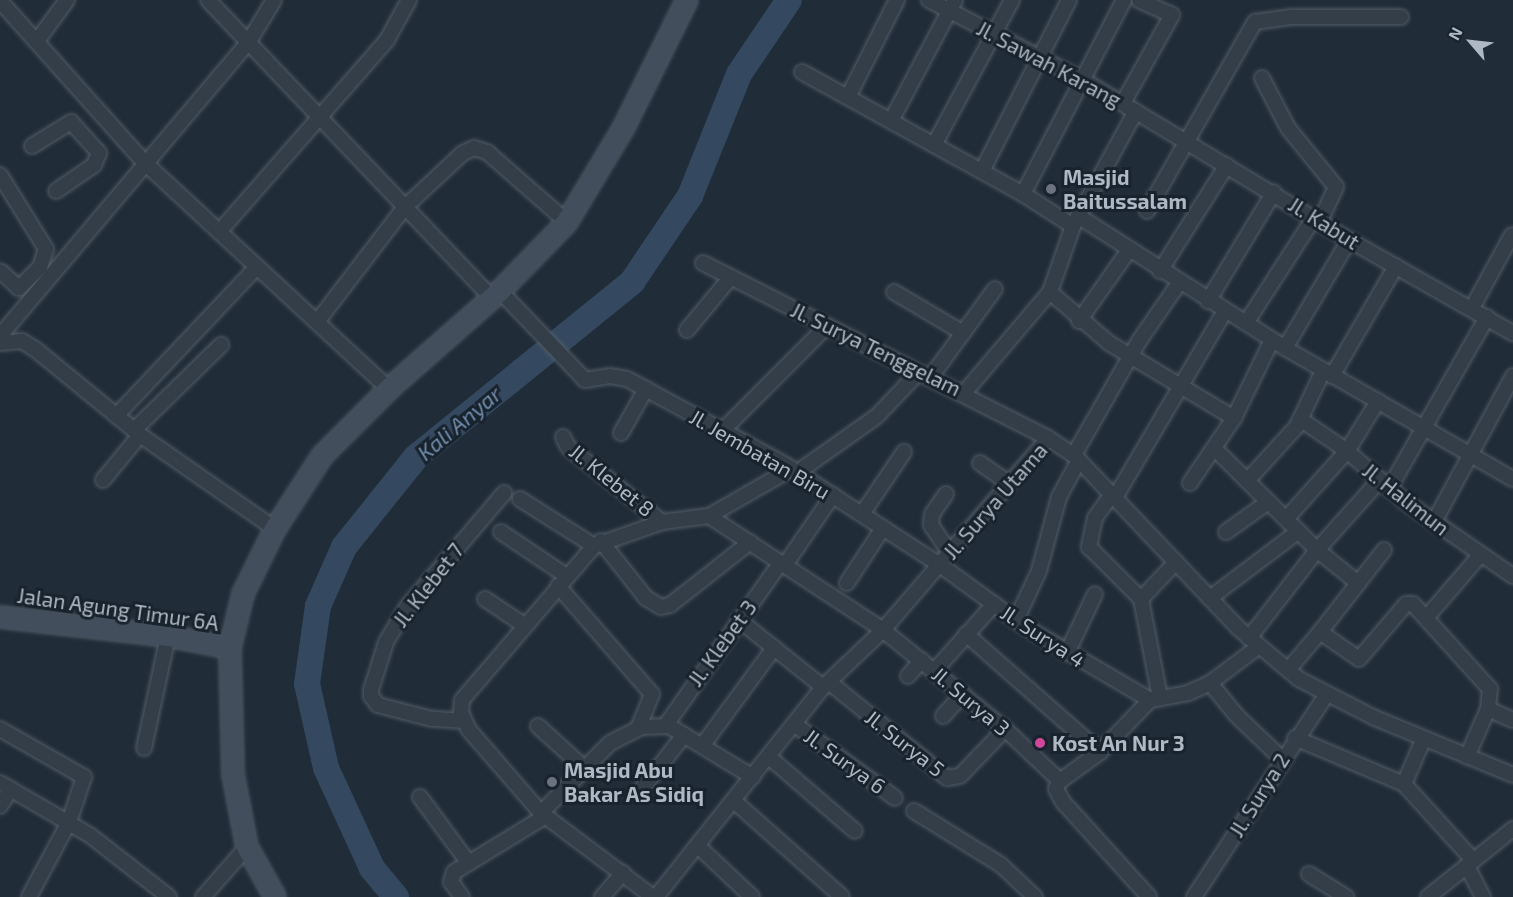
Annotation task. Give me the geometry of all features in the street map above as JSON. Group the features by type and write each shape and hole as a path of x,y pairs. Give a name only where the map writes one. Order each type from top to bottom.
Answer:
{"street":[{"path":"37,41 67,0"},
{"path":"208,0 405,207 496,295"},
{"path":"0,336 248,43 274,0"},
{"path":"219,232 387,40 409,0"},
{"path":"275,897 247,847 230,745 230,648 243,594 275,529 322,456 389,389 496,295 567,222 624,127 687,0"},
{"path":"848,97 897,0"},
{"name":"Jl. Sawah Karang","path":"929,0 952,5 993,35 1083,80 1136,111"},
{"path":"934,145 1012,0"},
{"path":"982,171 1069,0"},
{"path":"1023,194 1124,0"},
{"path":"1123,103 1172,15 1139,0"},
{"path":"0,1 145,163 389,389"},
{"path":"891,122 952,5"},
{"path":"1147,211 1255,22 1292,17 1401,17"},
{"path":"802,72 1129,250 1272,340 1513,479"},
{"path":"1246,324 1317,220 1336,186 1288,128 1262,78"},
{"path":"964,393 1050,292 1075,221 1136,111"},
{"name":"Jl. Kabut","path":"1136,111 1274,192 1349,240 1513,333"},
{"path":"32,146 67,122 79,127 99,153 98,161 56,191"},
{"path":"90,141 110,123"},
{"path":"317,322 405,207 463,153 477,148 567,222"},
{"path":"1160,271 1227,165"},
{"path":"0,176 45,244 40,267 19,288 0,271"},
{"path":"1208,301 1274,192"},
{"path":"1472,308 1512,235"},
{"path":"1286,348 1349,240"},
{"path":"1079,321 1129,250"},
{"name":"Jl. Surya Tenggelam","path":"703,262 924,376 964,393 1048,438"},
{"path":"1247,481 1300,419 1396,266"},
{"path":"40,267 47,280"},
{"path":"116,416 256,268"},
{"path":"687,330 731,277"},
{"path":"1016,620 1039,571 1059,496 1077,458 1130,356 1179,282"},
{"path":"654,897 542,815 464,722 460,712 466,691 597,543 662,522 709,516 795,470 877,416 924,376 963,333 995,289"},
{"path":"894,292 963,333"},
{"path":"1050,292 1079,321 1130,356 1234,418"},
{"name":"Jl. Jembatan Biru","path":"496,295 526,318 589,382 616,376 646,389 795,470 940,565"},
{"path":"1155,699 1141,599 1089,547 1095,518 1114,495 1224,311"},
{"path":"1149,897 1063,802 1056,789 1059,780 1070,777 1101,753 1155,699 1188,693 1210,683 1253,643 1317,550 1384,485 1487,317"},
{"path":"722,431 827,326"},
{"path":"1190,483 1234,418 1272,340"},
{"path":"0,343 27,344 137,433 275,529"},
{"path":"104,480 137,433 220,345"},
{"path":"1434,522 1468,453 1513,376"},
{"path":"621,433 646,389"},
{"path":"1286,519 1347,451 1378,401"},
{"name":"Jl. Halimun","path":"1300,419 1347,451 1384,485 1434,522 1513,576"},
{"name":"Jl. Klebet 8","path":"563,438 568,447 662,522"},
{"name":"Jl. Surya Utama","path":"654,897 699,847 826,684 883,630 1048,438 1077,458 1253,643 1288,670 1326,695 1513,776"},
{"path":"1214,448 1317,550 1358,583"},
{"path":"862,514 904,452"},
{"path":"980,463 1009,483"},
{"name":"Jl. Klebet 7","path":"464,722 432,719 378,705 371,696 371,690 386,642 407,607 504,494"},
{"path":"946,494 932,514 931,525 950,553"},
{"name":"Jl. Klebet 3","path":"666,725 739,620 833,495"},
{"path":"520,499 597,543 646,598 661,607 670,605 750,542"},
{"path":"1226,532 1268,502"},
{"name":"Jl. Surya 3","path":"709,516 883,630 1005,729 1059,780"},
{"path":"847,583 883,528"},
{"path":"1210,598 1299,531"},
{"path":"501,532 561,581 652,694 638,728"},
{"path":"1288,670 1384,550"},
{"path":"1426,618 1480,554"},
{"path":"1141,599 1176,562"},
{"name":"Jl. Surya 4","path":"940,565 1016,620 1067,652 1155,699"},
{"path":"1067,652 1095,594"},
{"path":"485,599 524,625"},
{"path":"1320,632 1359,659 1408,603 1426,618 1488,685 1491,695 1488,709 1467,756"},
{"path":"937,668 994,604"},
{"name":"Jalan Agung Timur 6A","path":"0,617 168,636 230,648"},
{"name":"Jl. Surya 5","path":"739,620 947,778 960,776 1005,729"},
{"path":"966,634 1101,753"},
{"path":"144,748 168,636"},
{"path":"702,746 774,648"},
{"path":"908,676 922,660"},
{"path":"1210,683 1237,716 1281,758"},
{"path":"944,716 963,694"},
{"name":"Jl. Surya 2","path":"1194,897 1281,758 1326,695"},
{"path":"1488,709 1513,720"},
{"name":"Jl. Surya 6","path":"794,724 895,798"},
{"path":"462,897 453,886 452,877 468,862 542,815 583,767 610,743 638,728 666,725 753,777"},
{"path":"538,726 583,767"},
{"path":"0,729 83,774 83,783 69,822 29,897"},
{"path":"641,790 684,735"},
{"path":"1295,738 1404,784 1470,863 1484,897"},
{"path":"1404,784 1424,738"},
{"path":"769,757 855,831"},
{"path":"0,806 5,786 107,846 170,897"},
{"path":"420,796 468,862"},
{"path":"734,801 842,897"},
{"path":"914,811 1001,865 1035,897"},
{"path":"1428,897 1513,829"},
{"path":"203,897 247,847"},
{"path":"699,847 752,897"},
{"path":"602,897 623,873"},
{"path":"1309,874 1346,897"}],"waterway":[{"name":"Kali Anyar","path":"396,897 372,868 326,768 307,684 318,606 344,547 416,457 632,282 690,196 739,74 789,0"}],"place":[{"name":"Masjid Baitussalam","path":"1051,189"},
{"name":"Kost An Nur 3","path":"1040,743"},
{"name":"Masjid Abu Bakar As Sidiq","path":"552,782"}]}
